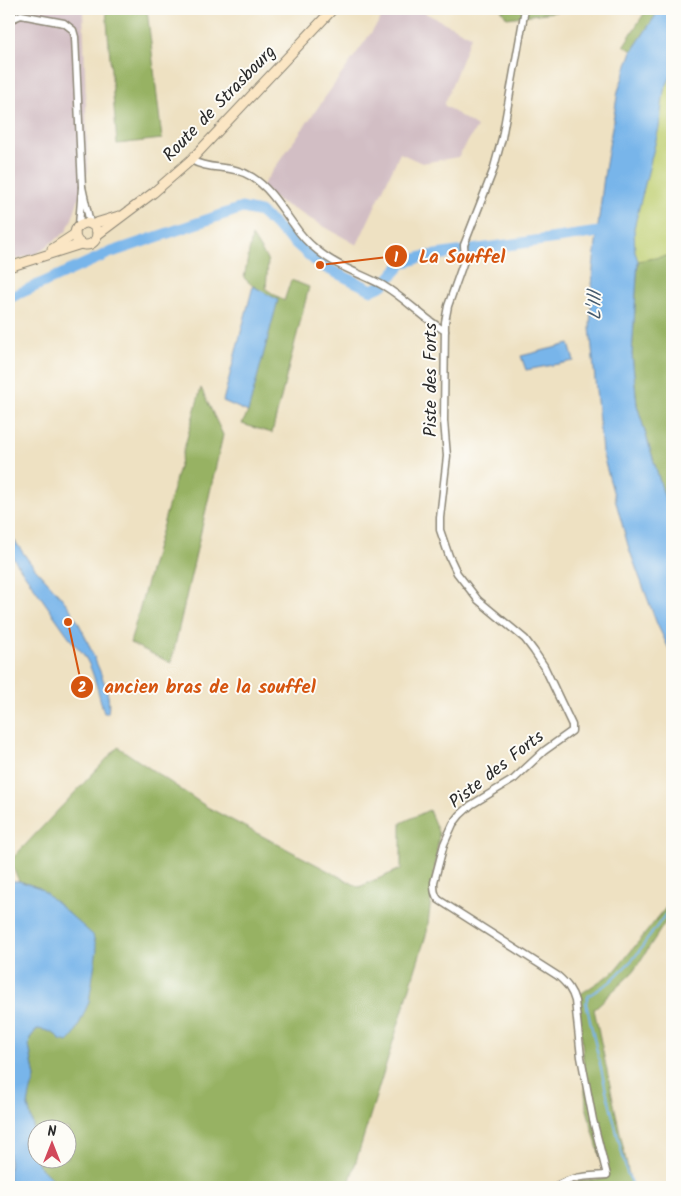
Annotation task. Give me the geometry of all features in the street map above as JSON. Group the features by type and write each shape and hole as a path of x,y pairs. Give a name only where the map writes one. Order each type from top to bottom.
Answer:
{"main road":[{"name":"Route de Strasbourg","path":"98,235 153,193 190,160 333,9"},
{"path":"81,244 75,234 79,225 92,224 124,215"},
{"path":"9,267 81,244 90,245 98,235 96,228 92,224"},
{"path":"37,258 75,234"}],"street":[{"name":"Piste des Forts","path":"524,9 502,138 493,171 464,245 465,258 448,306 445,322 444,421 447,456 440,530 448,556 457,573 478,600 526,639 534,650 544,666 572,725 572,731 544,751 514,779 471,804 460,815 453,824 444,844 434,882 435,893 439,900 558,976 573,992 581,1056 593,1120 607,1175 573,1178 555,1187"},
{"path":"9,20 22,15 64,24 73,30 75,37 82,187 79,225"},
{"path":"190,160 203,166 228,168 250,176 271,192 294,226 316,250 330,261 382,285 445,331"},
{"path":"82,187 92,224"}],"shaded area":[{"path":"9,9 83,9 88,170 66,232 36,254 9,261"},
{"path":"388,9 417,9 471,36 444,105 477,127 458,157 422,163 400,153 357,245 259,190"}],"green space":[{"path":"106,9 147,9 162,139 117,144"},
{"path":"501,9 577,9 507,18"},
{"path":"647,9 660,9 632,51 624,45"},
{"path":"672,40 672,584 623,268"},
{"path":"252,236 268,261 266,289 284,301 291,280 309,287 272,433 242,424 248,412 277,300 253,286 244,278"},
{"path":"672,255 672,516 670,516 637,405 632,354 638,261"},
{"path":"201,388 223,435 171,663 130,643"},
{"path":"118,747 207,807 359,887 401,869 401,823 429,810 439,834 427,932 348,1187 60,1187 41,1168 78,1168 78,1118 31,1118 28,1106 29,1094 35,1078 29,1045 30,1038 37,1029 47,1030 58,1036 40,888 19,881 10,861"},
{"path":"672,900 672,912 633,972 594,1009 630,1180 634,1187 565,1187 574,1182 606,1178 586,1106 579,995 615,971"}],"water":[{"name":"L'Ill","path":"660,9 672,9 672,74 664,91 659,128 634,228 635,252 638,261 632,354 637,405 672,522 672,655 657,624 629,549 602,452 590,328 593,268 604,176 618,91 632,51"},
{"path":"253,286 278,300 248,412 223,401"},
{"path":"569,344 574,361 526,370 521,356"},
{"path":"9,533 29,561 67,604 77,620 89,644 105,685 109,701 108,713 104,713 94,676 86,658 9,552"},
{"path":"9,881 19,881 40,888 93,935 97,949 89,1002 73,1037 68,1042 60,1040 50,1032 37,1029 30,1038 29,1045 35,1078 28,1106 31,1118 28,1118 28,1168 41,1168 60,1187 9,1187"}],"waterway":[{"path":"9,298 109,253 242,208 260,212 320,265 372,290 383,285 403,263 422,257 613,230"},
{"path":"634,1187 627,1173 586,1003 588,996 610,982 634,958 672,905"}],"place":[{"name":"La Souffel","path":"320,265"},
{"name":"ancien bras de la souffel","path":"68,622"}]}
